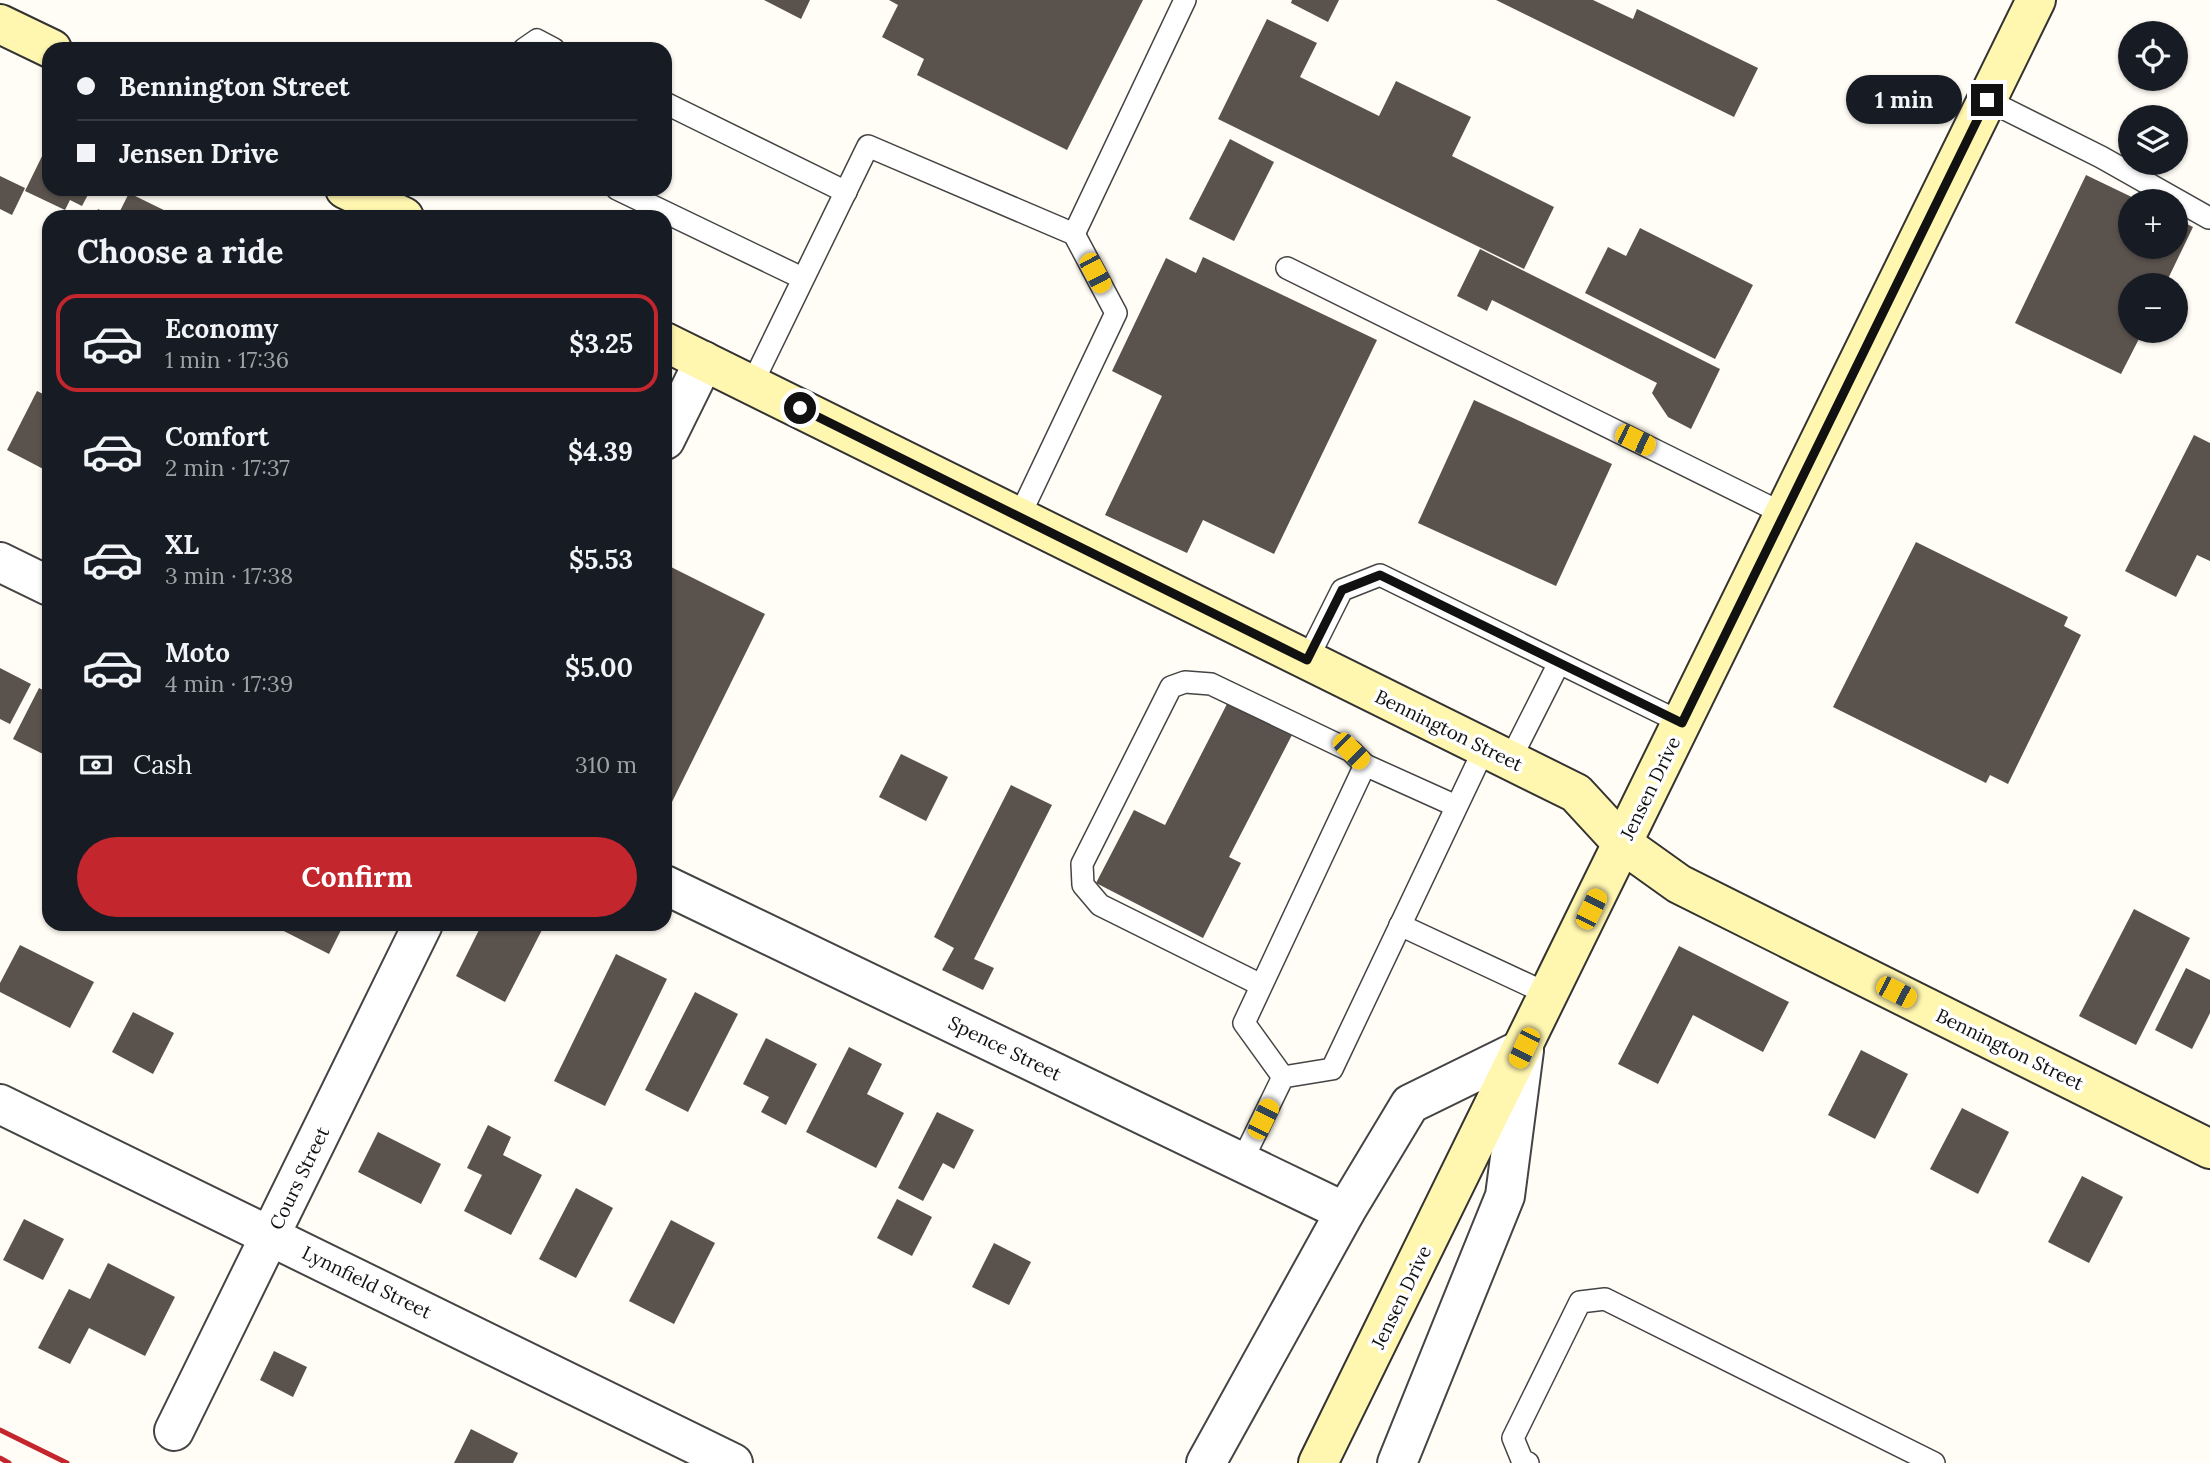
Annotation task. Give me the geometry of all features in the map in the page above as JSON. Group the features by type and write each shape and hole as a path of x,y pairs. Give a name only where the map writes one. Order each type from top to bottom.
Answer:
{"street":[{"name":"Jensen Drive","path":"1318,1463 2036,0"},
{"path":"0,24 42,44"},
{"path":"360,196 389,210"},
{"name":"Bennington Street","path":"672,345 1576,793 1623,844 1679,884 2210,1149"},
{"path":"672,426 704,360"},
{"path":"0,562 42,583"},
{"name":"Spence Street","path":"672,888 1345,1212"},
{"name":"Cours Street","path":"174,1431 420,931"},
{"path":"1206,1463 1345,1212 1409,1104 1524,1048"},
{"path":"1397,1463 1504,1196 1524,1048"},
{"name":"Lynnfield Street","path":"0,1104 271,1234 733,1463"}],"lane":[{"path":"1074,233 1185,0"},
{"path":"1987,100 2101,157 2209,218"},
{"path":"672,106 846,191"},
{"path":"752,384 868,146 1074,233 1115,313 1019,517"},
{"path":"632,196 661,210"},
{"path":"672,215 802,278"},
{"path":"1287,268 1784,514"},
{"path":"1307,660 1342,590 1380,575 1682,723"},
{"path":"1283,1077 1332,1069 1457,806 1497,754 1559,663"},
{"path":"1261,985 1100,905 1083,885 1082,864 1171,687 1185,682 1211,684 1351,751 1365,765 1457,806"},
{"path":"1283,1077 1244,1023 1365,765"},
{"path":"1400,925 1550,995"},
{"path":"1242,1161 1283,1077"},
{"path":"1528,1463 1522,1460 1513,1438 1580,1301 1605,1299 1934,1463"}],"building":[{"path":"764,0 810,0 801,19"},
{"path":"889,0 1143,0 1067,150 917,75 924,59 882,37 898,5"},
{"path":"1292,0 1339,0 1328,22 1291,3"},
{"path":"1496,0 1593,0 1633,19 1637,9 1758,68 1734,117"},
{"path":"1267,19 1317,43 1300,77 1379,116 1396,81 1471,117 1452,156 1554,207 1524,269 1218,119"},
{"path":"1230,139 1274,162 1234,241 1189,219"},
{"path":"42,156 42,196 87,196 82,206 70,200 65,210 25,191"},
{"path":"2086,175 2118,190 2118,259 2178,259 2171,273 2118,273 2118,343 2137,343 2121,374 2015,323"},
{"path":"0,176 25,188 12,215 0,209"},
{"path":"128,196 135,196 164,210 120,210"},
{"path":"2188,224 2193,227 2188,237"},
{"path":"1640,228 1753,285 1715,359 1585,293 1608,247 1626,256"},
{"path":"1480,249 1720,369 1691,429 1668,417 1652,393 1657,383 1492,300 1487,311 1457,296"},
{"path":"1203,257 1377,340 1274,554 1203,520 1187,553 1105,515 1162,396 1112,371 1166,258 1196,273"},
{"path":"37,391 42,394 42,468 7,450"},
{"path":"1474,400 1612,464 1556,586 1418,523"},
{"path":"2194,435 2210,443 2210,561 2197,555 2176,597 2125,571"},
{"path":"1916,542 2068,617 2064,626 2081,635 2008,784 1990,775 1986,783 1833,707"},
{"path":"672,568 765,614 672,802"},
{"path":"0,668 31,684 10,724 0,719"},
{"path":"39,688 42,690 42,754 13,739"},
{"path":"1228,702 1292,735 1229,857 1241,863 1203,938 1096,883 1134,810 1165,825"},
{"path":"901,754 948,777 926,821 879,797"},
{"path":"1011,785 1052,805 974,959 994,968 983,990 942,970 954,948 934,937"},
{"path":"2134,909 2190,938 2136,1045 2079,1016"},
{"path":"284,931 340,931 329,954"},
{"path":"478,931 541,931 505,1002 456,976"},
{"path":"20,945 94,982 70,1028 0,992 0,983"},
{"path":"1679,946 1789,1002 1763,1052 1693,1015 1658,1084 1618,1064"},
{"path":"616,954 667,979 605,1106 554,1081"},
{"path":"2186,968 2210,980 2210,1013 2192,1049 2155,1030"},
{"path":"695,992 738,1014 688,1112 645,1090"},
{"path":"133,1012 174,1033 153,1074 112,1052"},
{"path":"766,1038 817,1064 786,1125 761,1112 769,1097 743,1084"},
{"path":"849,1047 882,1064 867,1094 904,1113 876,1168 806,1132"},
{"path":"1861,1050 1908,1074 1875,1139 1828,1115"},
{"path":"1962,1108 2009,1132 1978,1194 1930,1169"},
{"path":"937,1112 974,1130 954,1169 943,1163 923,1201 898,1188"},
{"path":"488,1125 511,1137 503,1155 542,1175 511,1235 464,1211 482,1175 467,1168"},
{"path":"378,1132 441,1164 421,1204 358,1172"},
{"path":"2082,1176 2123,1197 2089,1263 2048,1242"},
{"path":"576,1188 613,1208 576,1278 539,1259"},
{"path":"897,1199 932,1217 912,1256 877,1238"},
{"path":"24,1219 64,1239 43,1280 3,1260"},
{"path":"671,1220 715,1243 674,1324 629,1301"},
{"path":"994,1243 1031,1262 1009,1305 972,1287"},
{"path":"108,1263 175,1297 145,1356 89,1328 70,1364 38,1348 69,1289 90,1299"},
{"path":"274,1351 307,1367 293,1397 260,1380"},
{"path":"471,1429 518,1453 513,1463 454,1463"}],"railway":[{"path":"0,1430 67,1463"},
{"path":"0,1458 9,1463"}],"route":[{"path":"800,408 1307,660 1342,590 1380,575 1682,723 1987,100"}]}
